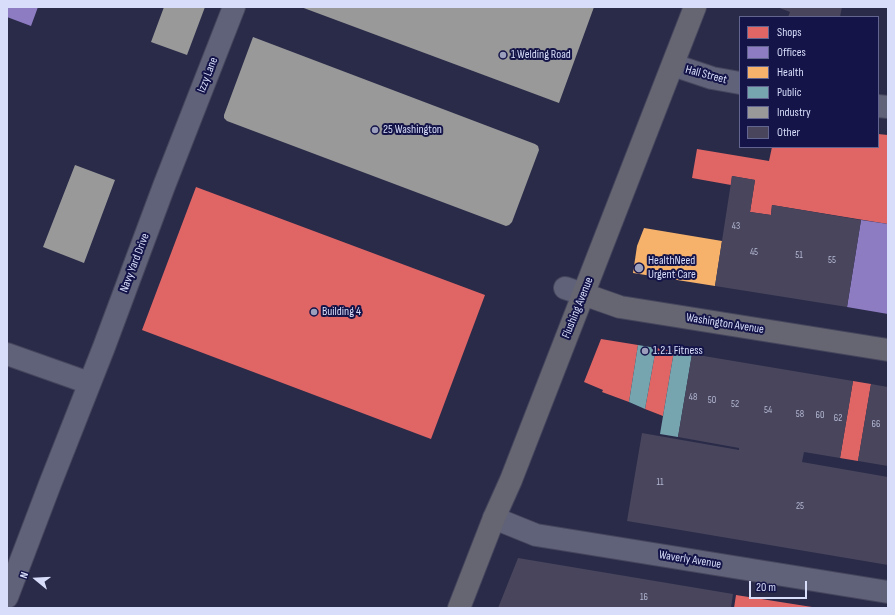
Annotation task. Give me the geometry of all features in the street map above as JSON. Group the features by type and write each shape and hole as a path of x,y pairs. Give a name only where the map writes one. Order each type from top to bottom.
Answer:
{"main road":[{"name":"Flushing Avenue","path":"459,608 494,518 511,480 574,291 673,65 695,7"},
{"name":"Washington Avenue","path":"574,291 620,307 888,350"}],"street":[{"name":"Izzy Lane","path":"182,143 234,7"},
{"name":"Hall Street","path":"673,65 712,78 739,83"},
{"name":"Navy Yard Drive","path":"7,597 182,143"},
{"path":"7,354 89,383"},
{"name":"Waverly Avenue","path":"494,518 536,534 888,592"}],"building: Shops":[{"path":"879,134 888,135 888,224 772,205 771,215 750,212 755,180 732,176 731,185 692,178 697,149 769,161 772,148 879,148"},
{"name":"Building 4","path":"196,187 485,295 431,439 142,330"},
{"path":"601,339 638,345 629,402 602,392 603,390 584,382"},
{"path":"656,348 674,351 663,416 645,409"},
{"path":"853,381 871,384 858,461 840,458"},
{"path":"736,595 812,607 812,608 734,608"}],"building: Offices":[{"path":"7,7 38,7 31,26 7,17"},
{"path":"861,220 888,224 888,314 847,307"}],"building: Health":[{"path":"644,228 722,241 715,286 633,273 637,246"}],"building: Public":[{"path":"638,345 656,348 645,409 629,402"},
{"path":"674,351 692,354 678,437 660,434"}],"building: Industry":[{"path":"164,7 205,7 187,55 151,42"},
{"name":"1 Welding Road","path":"301,7 594,7 559,103"},
{"name":"25 Washington","path":"253,37 538,146 539,150 512,222 506,226 227,121 224,118 224,115"},
{"path":"75,165 115,180 84,263 43,247"}],"building: Other":[{"path":"777,7 842,7 840,16 788,16 790,12"},
{"path":"732,176 755,180 750,212 771,215 772,205 861,220 847,307 715,286"},
{"path":"692,354 853,381 840,458 804,452 802,462 888,477 888,565 627,521 642,433 739,450 739,448 678,437"},
{"path":"871,384 888,387 888,466 858,461"},
{"path":"518,558 733,594 731,608 498,608"}],"place":[{"name":"1 Welding Road","path":"503,55"},
{"name":"25 Washington","path":"375,130"},
{"name":"HealthNeed Urgent Care","path":"639,268"},
{"name":"Building 4","path":"314,312"},
{"name":"1.2.1 Fitness","path":"645,351"}]}
